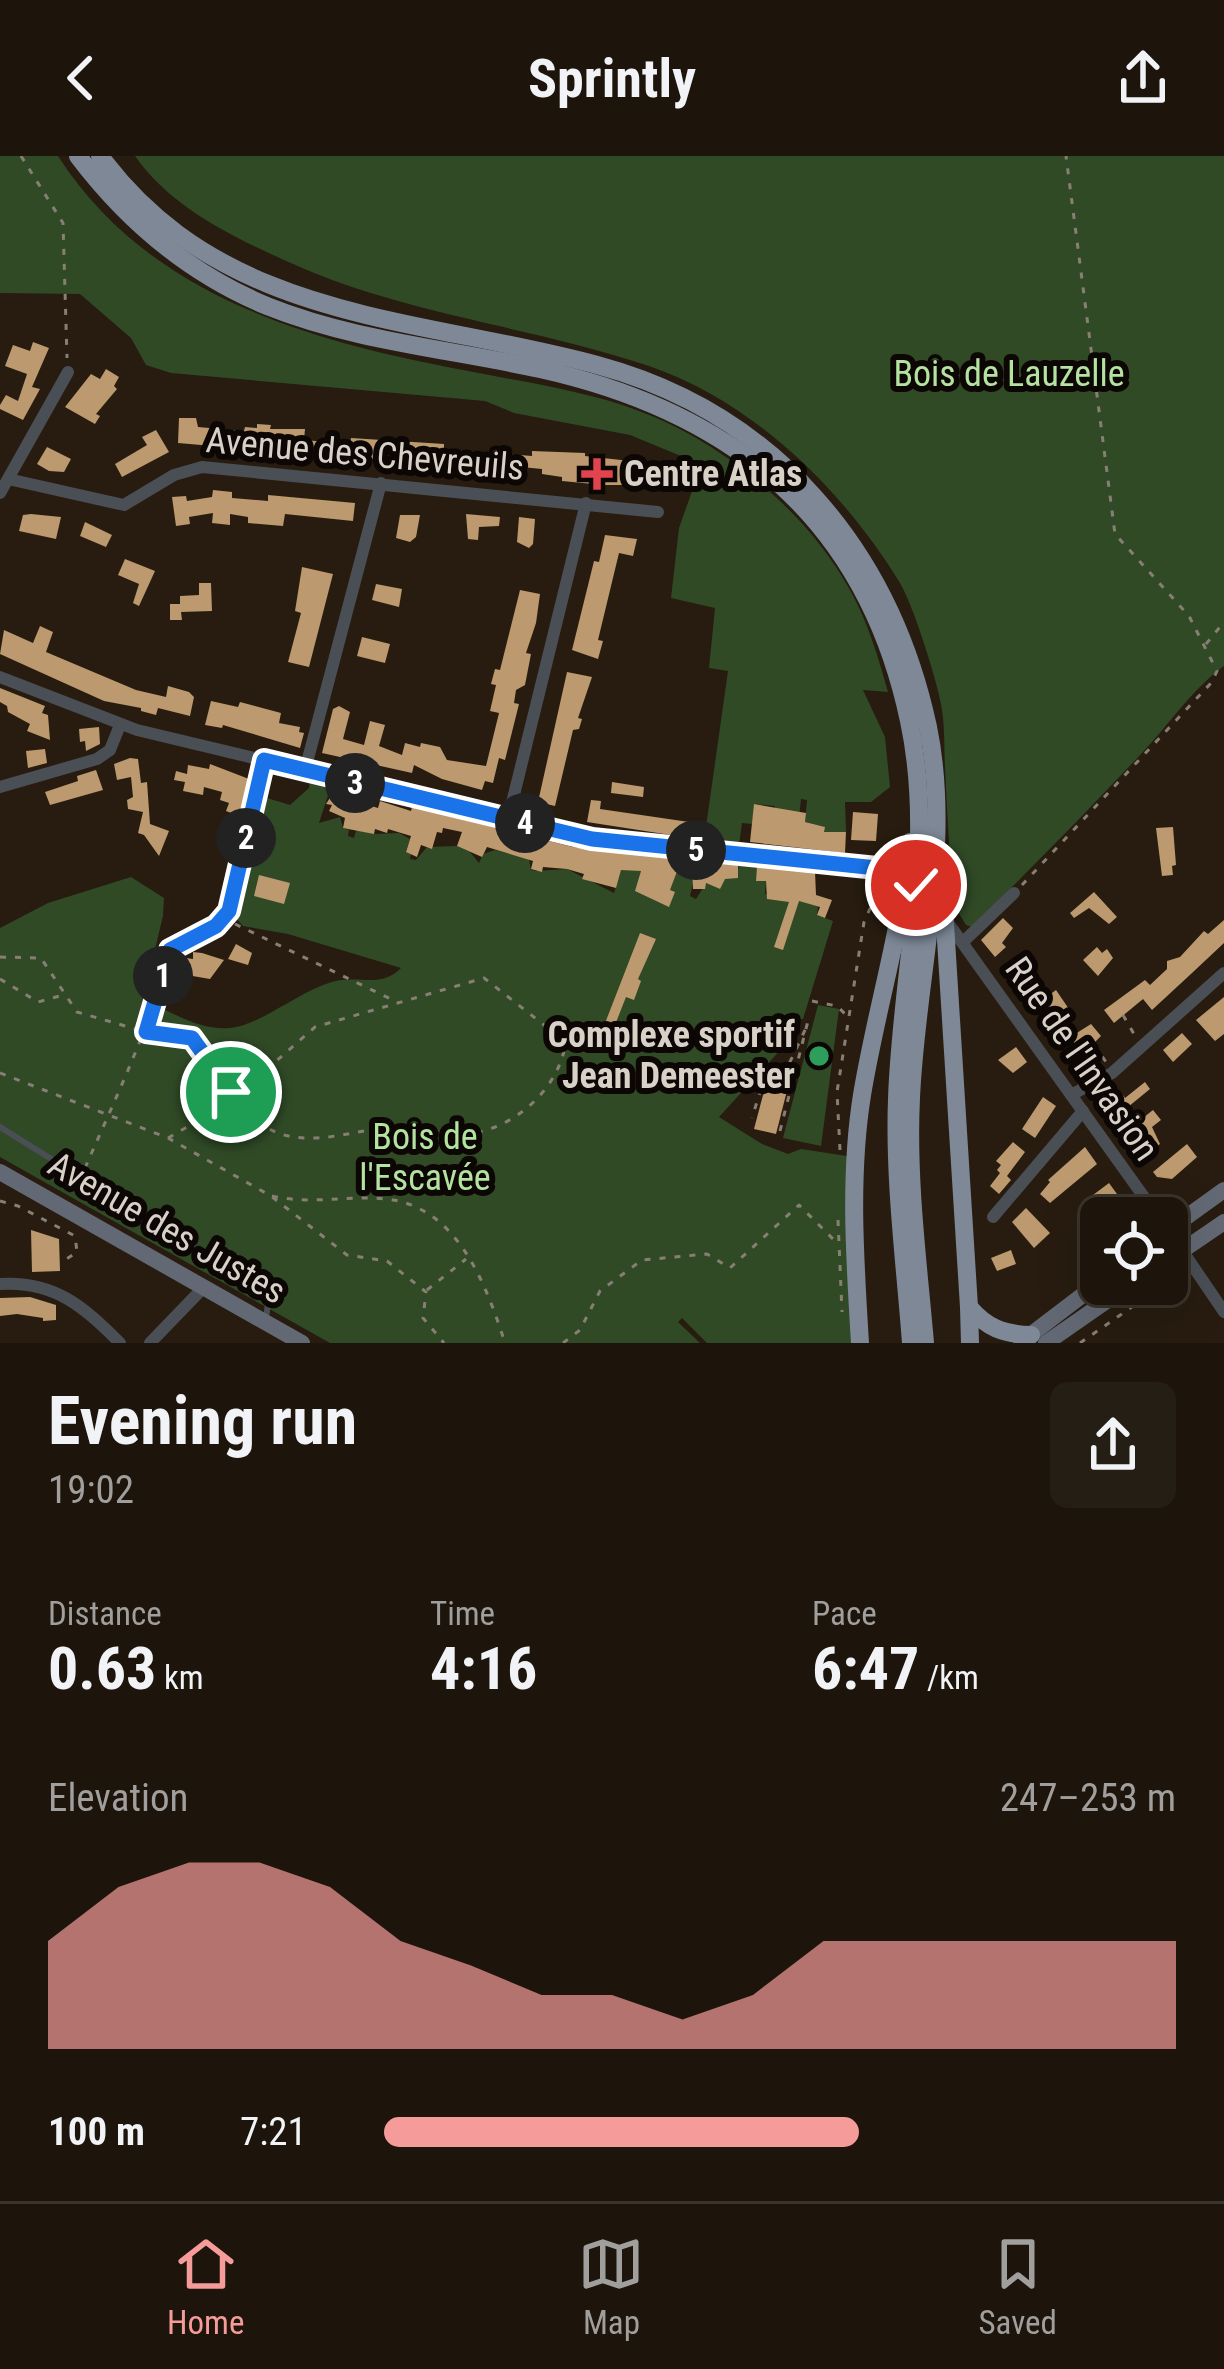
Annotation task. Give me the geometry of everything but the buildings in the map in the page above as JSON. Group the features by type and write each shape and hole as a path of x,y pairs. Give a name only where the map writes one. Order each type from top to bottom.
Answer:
{"highway":[{"path":"78,156 102,188 149,234 217,281 267,305 353,332 594,382 687,418 739,450 807,511 857,580 890,654 919,770 920,869 902,1020 896,1151 911,1343"},
{"path":"100,156 138,200 184,240 272,288 334,309 557,356 648,381 695,403 788,469 860,553 907,647 929,734 934,851 910,1100 925,1343"},
{"path":"860,1343 854,1250 858,1136 907,873 912,785 909,718"},
{"path":"934,851 943,892 970,1343"},
{"path":"969,1307 988,1327 1032,1340"}],"main road":[{"name":"Avenue des Justes","path":"0,1172 302,1343"},
{"path":"1188,1216 1224,1190"},
{"path":"1188,1250 1224,1222"},
{"path":"1032,1340 1080,1299"},
{"path":"1032,1340 1094,1305"}],"street":[{"path":"0,493 68,372"},
{"name":"Avenue des Chevreuils","path":"8,479 124,505 174,475 202,467 658,512"},
{"path":"305,770 381,483"},
{"path":"508,819 586,503"},
{"path":"0,677 121,725 617,843 893,872"},
{"path":"0,787 102,757 121,725"},
{"path":"170,950 224,919 232,904 264,760"},
{"name":"Rue de l'Invasion","path":"893,872 924,891 952,927 1145,1197"},
{"path":"963,942 1014,893"},
{"path":"1071,1095 1112,1073 1224,973"},
{"path":"993,1217 1083,1111"},
{"path":"1188,1273 1224,1312"},
{"path":"0,1283 31,1284 64,1295 85,1308 120,1343"},
{"path":"150,1343 204,1287"}],"lane":[{"path":"0,1127 262,1291 268,1304 265,1322"}],"path":[{"path":"21,156 63,223 68,372"},
{"path":"1014,893 1136,768 1217,671 1190,616 1115,534 1066,156"},
{"path":"1205,645 1224,622"},
{"path":"850,1010 869,904 893,872"},
{"path":"224,919 400,1004"},
{"path":"81,1175 146,1032 170,950"},
{"path":"0,957 41,958 76,1012 146,1032 192,1038 231,1092 280,1134 319,1137 404,1126 475,1134 531,1104 551,1086 564,1051 572,1046 569,1039"},
{"path":"168,1138 266,1070 315,1027 484,978 562,1039 670,1037 779,1025 806,1028"},
{"path":"0,980 38,1002 64,994"},
{"path":"812,1001 837,1006 849,1017"},
{"path":"1124,1015 1138,1040"},
{"path":"780,1131 809,1017"},
{"path":"752,1118 760,1092 788,1066 806,1028"},
{"path":"562,1039 559,1046 564,1051"},
{"path":"1094,1044 1108,1065"},
{"path":"0,1073 168,1138 271,1196 347,1255 387,1261 426,1292"},
{"path":"271,1196 326,1202 386,1199 435,1216 455,1237 490,1295 505,1343"},
{"path":"0,1201 75,1236 79,1244 75,1256 62,1262"},
{"path":"563,1343 580,1330 600,1292 642,1260 707,1254 730,1268 799,1205 838,1244"},
{"path":"62,1229 62,1239"},
{"path":"444,1343 423,1318 426,1292 430,1284 468,1258"},
{"path":"1080,1343 1134,1305"}],"green space":[{"path":"0,156 58,156 95,204 138,244 185,278 237,305 347,344 618,404 670,424 731,461 811,533 856,602 888,692 863,690 885,737 890,787 871,802 845,802 846,832 824,834 824,827 805,822 807,800 801,799 799,818 775,806 755,804 752,824 742,823 739,845 704,841 728,671 709,668 715,608 671,598 679,528 697,477 693,461 630,435 514,413 485,401 171,373 146,365 131,338 80,294 0,293"},
{"name":"Bois de Lauzelle","path":"135,156 1224,156 1224,666 1015,884 972,927 966,925 953,904 942,712 917,624 900,583 877,548 792,453 724,402 649,366 391,299 283,260 190,210"},
{"name":"Bois de l'Escavée","path":"310,781 331,786 319,823 340,817 348,836 354,838 359,821 374,834 399,833 410,839 406,851 410,859 416,860 427,847 457,846 479,863 483,854 495,850 529,859 531,870 567,869 614,893 622,866 641,871 639,883 673,873 695,875 690,896 696,899 706,883 720,889 722,878 737,878 739,862 757,865 756,880 766,881 765,894 799,901 819,898 817,915 833,921 803,1019 792,1019 794,1035 719,1117 788,1154 801,1149 847,1156 853,1343 707,1343 682,1318 678,1322 700,1343 330,1343 0,1157 0,928 48,903 131,877 164,898 143,999 207,1026 242,1026 328,983 380,979 401,968 288,934 243,926 235,917 262,785 269,789 267,798 290,805 309,788"},
{"name":"Complexe sportif Jean Demeester","path":"818,1005 839,1009 821,1146 783,1138"}],"place":[{"name":"Centre Atlas","path":"597,474"},
{"name":"Complexe sportif Jean Demeester","path":"819,1056"}],"route":[{"path":"231,1092 192,1038 146,1032 170,950 216,926 229,911 264,760 592,839 851,864 897,874 916,885"}]}
